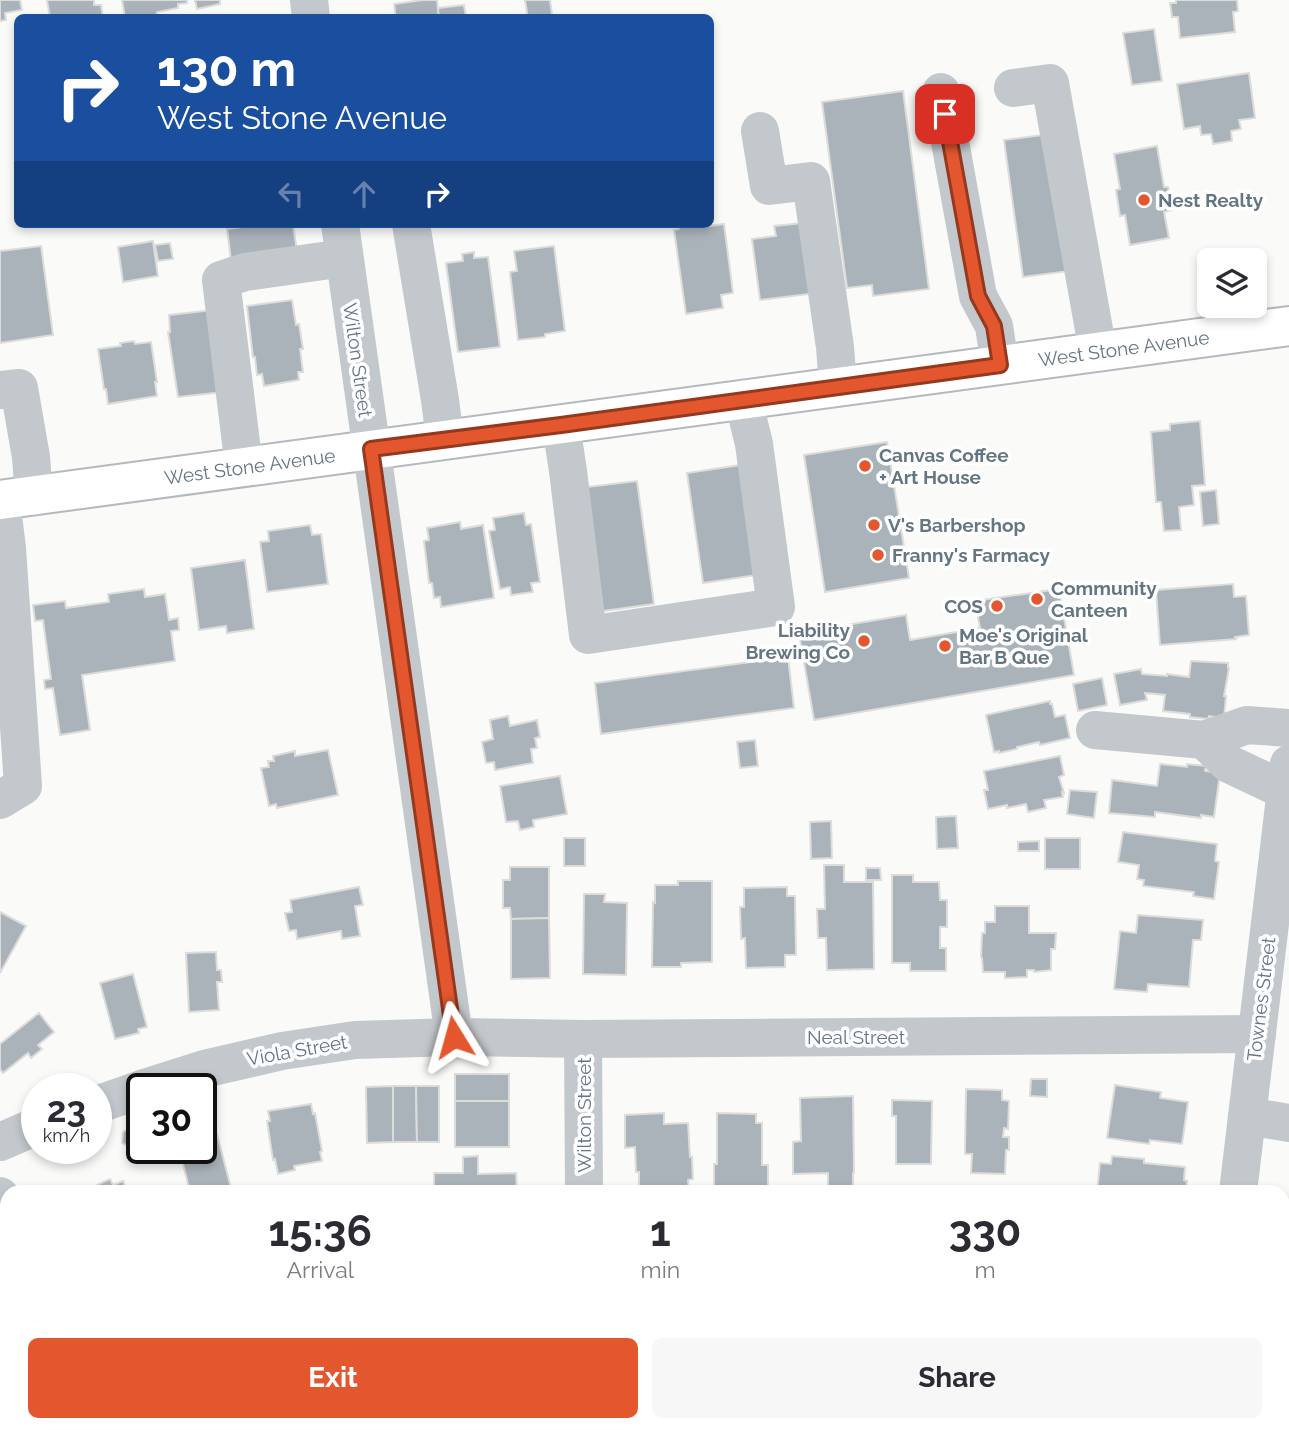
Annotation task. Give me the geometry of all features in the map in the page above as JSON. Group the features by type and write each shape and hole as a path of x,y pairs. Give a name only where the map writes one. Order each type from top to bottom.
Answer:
{"highway":[{"name":"West Stone Avenue","path":"12,499 1289,326"}],"street":[{"path":"1013,88 1051,83 1098,352"},
{"path":"941,92 978,296 994,326 1000,365"},
{"path":"760,131 769,186 811,181 835,347 838,387"},
{"path":"412,228 445,439"},
{"path":"244,467 221,281 342,241"},
{"name":"Wilton Street","path":"342,241 454,1037"},
{"path":"0,390 19,388 31,457 12,499 4,576 23,786 0,800"},
{"path":"561,425 588,635 776,607 754,444 743,399"},
{"path":"1095,730 1204,740 1247,725 1289,728"},
{"path":"1204,740 1229,764 1287,777"},
{"name":"Townes Street","path":"1239,1185 1287,777"},
{"name":"Neal Street","path":"454,1037 583,1039 1257,1034"},
{"name":"Viola Street","path":"192,1073 282,1051 355,1040 454,1037"},
{"name":"Wilton Street","path":"583,1039 584,1185"},
{"path":"1247,1116 1289,1123"},
{"path":"0,1142 21,1133"}],"building":[{"path":"0,0 20,0 22,10 5,13 6,20 0,21"},
{"path":"47,0 94,0 94,5 101,5 102,14 49,14"},
{"path":"122,0 187,0 187,3 178,4 178,8 157,14 124,14"},
{"path":"195,0 220,0 220,4 197,9"},
{"path":"437,0 439,14 395,14 394,4"},
{"path":"525,0 550,0 552,14 527,14"},
{"path":"1176,0 1237,0 1238,11 1233,12 1235,32 1180,38 1178,17 1172,17 1170,3 1176,3"},
{"path":"464,5 465,14 439,14 438,8"},
{"path":"1154,29 1162,81 1132,85 1123,33"},
{"path":"1249,73 1255,118 1239,120 1241,129 1231,131 1232,141 1213,144 1211,134 1201,135 1200,126 1184,129 1177,84"},
{"path":"903,91 929,289 873,296 872,285 847,288 822,102"},
{"path":"1050,134 1069,271 1023,277 1004,140"},
{"name":"Nest Realty","path":"1157,146 1164,187 1168,187 1172,210 1164,212 1169,238 1130,245 1125,215 1120,216 1116,190 1120,189 1114,154"},
{"path":"803,223 817,293 760,300 752,239 776,236 774,226"},
{"path":"724,224 733,293 721,295 723,308 686,314 674,230 714,228 714,225"},
{"path":"294,228 297,251 231,260 227,229"},
{"path":"153,241 158,276 123,282 118,247"},
{"path":"170,243 173,259 158,261 155,245"},
{"path":"41,246 53,335 0,343 0,251"},
{"path":"554,246 565,331 545,334 545,337 518,340 510,272 517,271 514,251"},
{"path":"474,252 474,258 488,257 500,347 458,352 446,263 463,261 462,254"},
{"path":"292,300 303,349 300,349 303,372 298,372 299,380 264,386 262,374 257,375 253,357 247,306"},
{"path":"222,309 232,391 178,397 168,332 169,315"},
{"path":"134,341 135,344 151,342 157,396 108,404 98,349"},
{"path":"1200,421 1205,485 1192,486 1194,505 1179,507 1181,530 1164,531 1161,502 1156,502 1151,432 1170,430 1170,424"},
{"path":"887,442 909,578 825,592 804,455"},
{"path":"741,465 757,575 703,583 687,473"},
{"path":"637,481 654,604 603,611 587,487"},
{"path":"1216,490 1219,524 1203,526 1200,492"},
{"path":"524,513 526,525 531,524 540,582 531,583 533,592 511,595 510,587 500,589 489,531 495,530 493,518"},
{"path":"460,522 461,529 483,525 494,598 441,607 440,597 434,598 432,583 429,583 424,541 429,540 427,528"},
{"path":"310,525 312,535 321,534 328,584 267,592 260,542 269,541 268,531"},
{"path":"245,560 254,629 227,633 226,626 199,630 191,568"},
{"path":"1233,584 1234,597 1246,596 1249,635 1235,637 1236,639 1160,645 1156,590"},
{"path":"144,589 145,597 165,594 169,620 178,618 179,630 171,631 175,661 82,675 90,730 60,735 53,688 45,689 44,680 51,679 43,620 35,621 33,605 65,601 66,608 109,602 108,594"},
{"path":"1059,589 1074,675 814,720 799,633 906,615 910,640 980,628 975,601"},
{"path":"788,657 794,708 601,734 595,683"},
{"path":"1191,661 1228,663 1224,718 1190,717 1190,714 1163,711 1165,695 1145,693 1147,700 1120,705 1114,674 1141,669 1142,674 1189,677"},
{"path":"1102,678 1107,705 1078,711 1073,684"},
{"path":"1050,701 1055,717 1065,715 1070,738 994,752 986,715"},
{"path":"508,716 510,726 537,720 540,737 535,738 537,748 531,749 533,763 495,770 494,762 486,763 482,742 493,739 490,720"},
{"path":"755,740 758,766 740,768 737,742"},
{"path":"328,750 338,795 277,808 276,804 269,806 261,768 269,767 268,761 274,761 273,756 295,751 295,756"},
{"path":"1060,756 1064,775 1059,777 1063,797 1044,800 1046,808 1028,812 1026,804 988,809 984,771"},
{"path":"1160,764 1206,766 1205,771 1220,773 1214,817 1155,812 1155,817 1109,813 1112,780 1157,786"},
{"path":"560,776 567,814 533,820 534,827 520,830 518,821 506,822 500,786"},
{"path":"1070,790 1097,792 1094,818 1067,814"},
{"path":"956,816 958,848 937,849 936,817"},
{"path":"831,821 832,858 811,859 810,822"},
{"path":"1123,832 1217,844 1215,861 1219,862 1214,899 1193,896 1194,892 1143,886 1144,880 1137,879 1139,865 1118,862"},
{"path":"564,838 585,838 585,866 564,866"},
{"path":"1045,838 1080,838 1080,869 1045,869"},
{"path":"1039,841 1039,851 1018,851 1018,842"},
{"path":"824,865 844,865 844,882 873,882 874,969 827,970 826,938 818,938 817,909 825,909"},
{"path":"510,867 549,867 549,918 511,919 510,908 503,908 503,880 510,880"},
{"path":"866,868 880,868 881,880 866,880"},
{"path":"892,875 913,875 913,882 939,882 940,900 947,900 947,927 940,927 940,948 946,948 946,971 910,971 910,963 892,963"},
{"path":"678,881 712,881 712,962 681,963 681,967 652,967 655,885 678,885"},
{"path":"359,887 363,905 355,906 360,936 342,939 341,931 297,939 296,930 289,931 285,913 292,912 290,900"},
{"path":"787,887 787,896 795,896 796,955 785,955 785,967 746,968 745,938 741,939 740,907 744,907 744,888"},
{"path":"584,894 605,894 604,902 627,903 626,975 583,974"},
{"path":"995,906 1029,906 1029,933 1056,933 1055,949 1051,949 1051,970 1027,970 1027,977 1005,978 1005,972 983,972 982,933 985,933 985,922 995,922"},
{"path":"0,912 26,926 0,973"},
{"path":"1138,915 1203,920 1201,940 1193,940 1189,987 1148,984 1147,992 1114,989 1120,931 1136,933"},
{"path":"549,918 550,978 511,979 511,919"},
{"path":"216,952 217,970 221,970 222,982 217,982 219,1010 189,1012 186,953"},
{"path":"133,974 147,1027 138,1029 139,1033 115,1039 100,983"},
{"path":"39,1013 54,1032 38,1045 42,1049 31,1058 28,1053 3,1073 0,1069 0,1044"},
{"path":"455,1074 509,1074 509,1101 455,1101"},
{"path":"1031,1079 1047,1079 1047,1097 1030,1096"},
{"path":"1115,1085 1161,1092 1160,1098 1188,1102 1182,1144 1150,1140 1149,1144 1107,1138"},
{"path":"393,1086 393,1142 367,1143 366,1087"},
{"path":"393,1086 416,1086 417,1142 393,1142"},
{"path":"416,1086 439,1086 439,1142 417,1142"},
{"path":"966,1089 1002,1090 1002,1100 1009,1101 1008,1129 1004,1128 1003,1137 1009,1137 1005,1174 971,1173 972,1154 965,1154"},
{"path":"853,1096 853,1185 828,1185 828,1173 793,1174 793,1142 801,1141 800,1098"},
{"path":"892,1100 932,1101 931,1164 896,1164 896,1116 892,1116"},
{"path":"455,1101 509,1101 509,1147 455,1147"},
{"path":"311,1104 313,1114 315,1113 322,1161 294,1166 295,1170 278,1174 275,1159 273,1160 268,1111"},
{"path":"664,1113 664,1124 688,1123 693,1179 688,1180 688,1185 639,1185 635,1147 625,1148 625,1115"},
{"path":"717,1113 756,1114 756,1123 762,1123 762,1165 768,1165 768,1185 714,1185 714,1164 717,1164"},
{"path":"126,1130 126,1145 122,1143 123,1132"},
{"path":"217,1134 230,1185 188,1185 183,1164 217,1164"},
{"path":"478,1156 478,1174 516,1173 517,1185 434,1185 434,1173 463,1173 463,1157"},
{"path":"1112,1156 1144,1159 1144,1163 1185,1167 1184,1180 1187,1181 1187,1185 1098,1185 1100,1163 1111,1164"},
{"path":"110,1179 113,1185 97,1185"}],"place":[{"name":"Nest Realty","path":"1144,200"},
{"name":"Canvas Coffee + Art House","path":"865,466"},
{"name":"V's Barbershop","path":"874,525"},
{"name":"Franny's Farmacy","path":"878,555"},
{"name":"Community Canteen","path":"1037,599"},
{"name":"COS","path":"997,606"},
{"name":"Liability Brewing Co","path":"864,641"},
{"name":"Moe's Original Bar B Que","path":"945,646"}],"route":[{"path":"454,1037 371,449 1000,365 994,326 978,296 945,114"}]}
